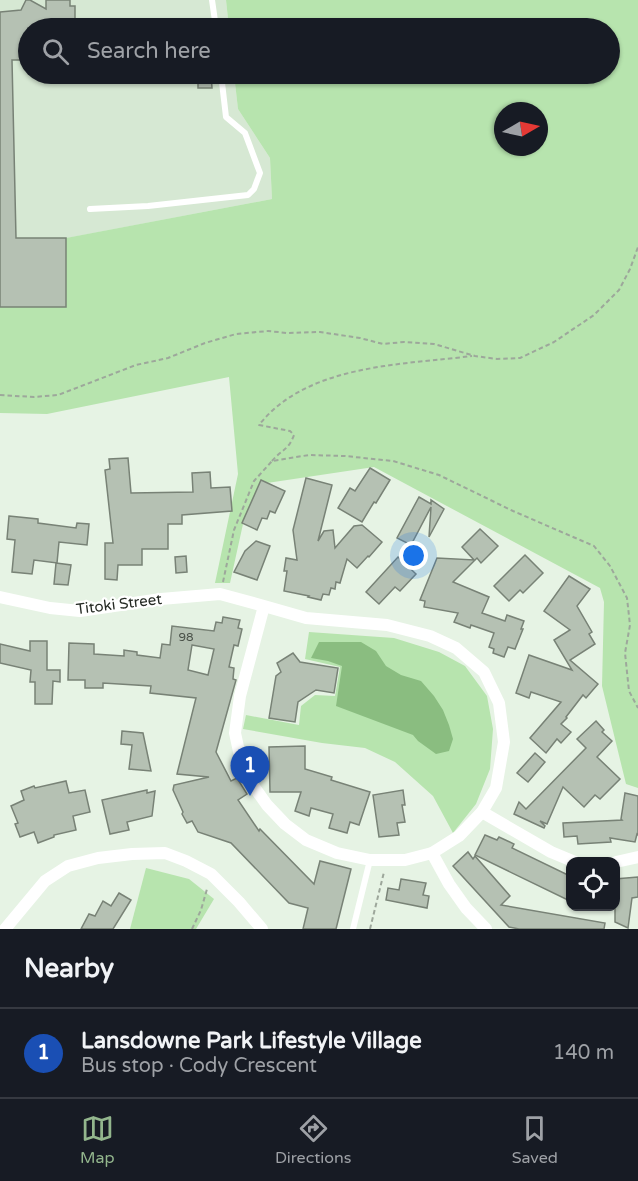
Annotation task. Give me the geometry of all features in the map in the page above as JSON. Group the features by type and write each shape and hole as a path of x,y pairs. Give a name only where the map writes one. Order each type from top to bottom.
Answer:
{"street":[{"name":"Titoki Street","path":"0,597 50,608 80,611 204,594 220,594 264,606 306,618 387,625 430,636 456,648 484,672 499,703 504,742 496,788 482,812 459,836 432,853 405,860 370,860 337,853 306,840 285,824 267,805 252,784 241,761 235,733 240,696 264,606"},
{"path":"482,812 551,852 566,858"},
{"path":"5,929 45,881 68,866 98,858 165,853 211,874 262,929"},
{"path":"432,853 449,884 466,908 486,929"},
{"path":"620,861 638,857"}],"lane":[{"path":"212,0 215,18"},
{"path":"90,208 148,206 248,195 254,189 260,173 244,133 226,117 222,84"},
{"path":"353,929 370,860"}],"path":[{"path":"0,395 34,397 58,395 136,365 168,358 205,343 236,334 268,331 320,332 382,344 404,342 434,344 497,360 520,358 554,342 594,315 619,290 638,248"},
{"path":"220,594 234,530 255,481 276,455 290,446 294,435 290,431 259,425 269,412 296,393 323,380 373,367 475,356"},
{"path":"272,461 309,455 393,461 439,475 513,511 594,546 610,566 627,598 630,626 625,652 629,691 638,708"},
{"path":"370,929 386,860"},
{"path":"192,929 201,909 211,874"}],"shaded area":[{"path":"0,0 226,0 228,18 18,18 18,84 235,84 238,109 270,158 272,199 67,238 66,307 0,307"},
{"path":"226,0 638,0 638,788 626,784 602,686 604,602 600,588 374,467 267,483 243,524 230,583 215,583 238,474 229,377 47,414 0,413 0,307 66,307 66,238 272,199 270,158 238,109 235,84 620,84 620,18 228,18"},
{"path":"309,632 394,638 439,652 465,666 487,696 493,729 490,769 476,804 453,833 433,796 395,762 365,748 243,729 246,715 299,725 301,706 315,695 335,696 340,667 305,659"},
{"path":"319,642 361,642 376,651 386,666 401,675 421,681 443,710 449,725 453,739 449,751 436,754 413,735 336,706 342,666 311,658"},
{"path":"146,868 189,879 214,899 196,929 130,929"}],"building":[{"path":"26,0 46,9 46,0 70,0 70,6 75,6 75,18 18,18 18,60 12,60 16,238 66,238 66,307 0,307 0,12 21,10"},
{"path":"198,84 212,84 212,88 198,88"},
{"path":"128,458 131,493 193,492 192,473 210,472 211,488 230,487 232,511 182,515 182,524 168,524 168,549 142,549 142,565 118,565 117,580 105,579 105,543 113,543 105,470 110,469 109,459"},
{"path":"370,468 390,480 362,522 338,508 350,488 355,491"},
{"path":"306,478 332,485 318,541 324,531 333,530 335,548 354,526 362,525 382,542 357,568 347,559 340,583 336,582 335,589 331,588 329,595 323,594 321,600 284,591 286,558 297,560 293,530"},
{"path":"261,480 285,491 275,513 270,511 267,519 262,518 257,530 242,523"},
{"path":"419,497 431,504 431,500 444,509 429,537 431,507 411,545 397,538"},
{"path":"9,516 38,519 38,523 76,528 77,523 89,524 87,545 59,542 57,563 34,560 32,574 12,572 15,540 7,539"},
{"path":"480,529 498,546 481,563 477,558 453,582 489,597 482,613 505,621 507,615 524,621 515,649 508,647 504,657 493,653 494,649 489,647 494,633 454,622 458,613 424,607 425,601 420,600 437,558 474,560 462,547"},
{"path":"256,541 270,546 257,580 234,572 245,551"},
{"path":"525,555 543,573 523,593 520,590 509,601 494,586"},
{"path":"186,556 187,572 176,573 175,557"},
{"path":"398,557 416,574 400,591 395,587 379,604 366,592"},
{"path":"56,563 71,565 68,585 54,584"},
{"path":"569,576 590,589 577,606 592,632 589,634 595,644 570,660 598,684 586,698 583,695 561,724 571,732 561,743 557,739 546,753 530,738 561,702 531,692 529,698 516,693 529,655 572,670 554,640 570,630 544,611"},
{"path":"223,617 240,620 238,628 242,629 238,646 234,645 229,667 234,668 233,679 236,680 216,752 231,781 237,778 247,794 238,800 259,831 260,829 314,884 320,861 351,869 336,929 303,929 308,908 289,903 231,843 198,832 192,821 187,823 173,790 174,785 209,777 177,774 196,698 150,693 151,686 103,683 103,688 85,688 85,680 68,680 69,643 94,644 94,654 124,656 124,650 137,652 137,655 160,658 162,644 170,645 172,626 214,631 216,622 222,623","holes":["192,645 214,649 208,675 188,670"]},
{"path":"30,641 47,641 47,670 60,670 60,682 53,681 52,704 35,704 35,682 30,682 31,670 0,663 0,644 30,651"},
{"path":"293,653 300,662 338,668 334,693 316,690 298,702 295,722 269,718 276,676 281,672 277,663"},
{"path":"596,721 604,730 602,732 612,741 597,757 620,779 600,799 595,795 584,807 563,787 547,824 540,821 545,826 544,828 514,814 519,802 526,809 586,748 577,739"},
{"path":"122,731 143,733 151,771 129,769 132,745 121,744"},
{"path":"305,746 305,769 370,792 359,825 350,822 347,833 329,828 333,814 311,808 309,816 295,811 301,792 270,792 269,747"},
{"path":"535,753 545,762 528,782 517,773"},
{"path":"66,781 69,793 85,790 90,812 73,816 76,830 54,835 38,843 34,832 20,837 15,824 18,823 11,806 24,800 21,791 34,786 35,788"},
{"path":"147,790 147,793 155,791 152,816 127,822 129,830 110,834 102,800"},
{"path":"403,790 405,805 402,805 405,822 397,823 399,835 379,837 373,795"},
{"path":"625,793 638,796 638,835 635,842 610,838 611,842 578,844 577,836 564,837 563,823 622,820"},
{"path":"485,835 497,840 499,837 514,844 512,848 566,874 566,899 475,855"},
{"path":"468,852 473,859 475,856 510,896 501,905 605,923 604,929 509,927 453,866"},
{"path":"638,877 638,897 632,898 628,928 615,922 615,911 620,911 620,879"},
{"path":"401,879 426,883 423,895 429,896 427,908 386,900 388,888 399,890"},
{"path":"119,893 131,900 113,929 81,929 89,914 95,916 103,901 111,906"}],"place":[{"name":"Lansdowne Park Lifestyle Village","path":"250,796"}]}
